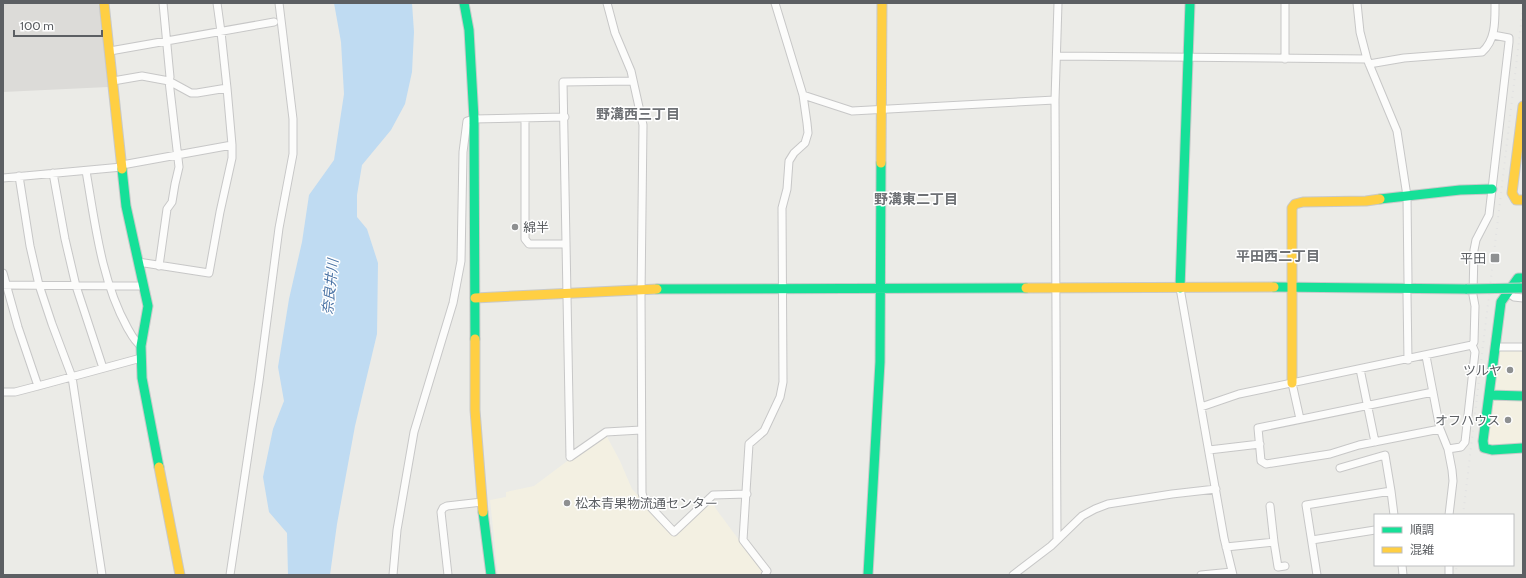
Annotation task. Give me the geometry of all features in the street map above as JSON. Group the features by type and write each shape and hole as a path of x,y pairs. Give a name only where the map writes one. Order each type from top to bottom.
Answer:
{"street":[{"path":"104,3 126,206 148,306 141,346 142,378 180,575"},
{"path":"158,266 167,209 172,202 174,184 179,167 169,81 170,77 163,3"},
{"path":"138,262 209,273 232,158 227,88 221,32 216,3"},
{"path":"230,575 259,381 279,228 293,154 293,119 279,3"},
{"path":"464,3 469,30 474,119 475,410 482,502 490,575"},
{"path":"607,3 616,33 631,71 643,125 641,289 642,493 644,500 674,532 713,495 746,494"},
{"path":"766,575 766,571 744,540 749,444 764,431 780,397 782,382 783,289 782,208 787,189 789,161 794,152 805,143 808,133 808,123 803,95 775,3"},
{"path":"868,575 880,362 882,3"},
{"path":"1057,540 1056,100 1058,3"},
{"path":"1190,3 1180,288 1226,547 1233,573 1201,575"},
{"path":"1285,3 1285,59"},
{"path":"1357,3 1360,32 1368,61 1397,131 1407,196 1408,282"},
{"path":"1057,56 1368,61 1482,52 1488,47 1493,35 1496,3"},
{"path":"110,51 274,22"},
{"path":"1448,449 1461,446 1465,442 1475,352 1472,346 1474,342 1475,306 1473,295 1474,250 1476,240 1489,215 1509,42 1509,38 1493,35"},
{"path":"113,81 142,76 169,81 191,92 197,93 227,88"},
{"path":"633,81 564,82 570,457 606,432 641,430"},
{"path":"803,95 852,111 1056,100"},
{"path":"1523,106 1512,192 1516,200 1523,200"},
{"path":"393,575 397,530 414,432 453,303 460,268 463,152 467,121 474,119 565,117"},
{"path":"525,118 525,239 529,244 566,244"},
{"path":"3,178 86,171 122,166 232,145"},
{"path":"86,171 108,285 117,309 135,341 141,346"},
{"path":"53,173 65,239 76,286 103,368"},
{"path":"20,176 30,246 40,285 52,324 72,377 102,575"},
{"path":"1300,419 1292,383 1292,208 1295,204 1303,202 1366,201 1460,190 1492,189"},
{"path":"3,272 4,285 38,386"},
{"path":"1523,278 1518,278 1501,302 1483,441 1484,448 1492,450 1523,448"},
{"path":"4,285 143,286"},
{"path":"475,298 641,289 1292,287 1523,288"},
{"path":"1507,292 1514,297 1523,298"},
{"path":"1408,294 1408,360"},
{"path":"1201,407 1239,394 1472,346"},
{"path":"1495,347 1523,347"},
{"path":"1426,356 1440,429 1448,449 1452,481 1448,514"},
{"path":"4,391 15,392 141,358"},
{"path":"1360,369 1375,442"},
{"path":"1433,392 1258,428 1262,461 1266,464 1330,454 1375,442 1440,429"},
{"path":"1489,395 1523,396"},
{"path":"1209,450 1260,444"},
{"path":"1340,468 1385,454 1394,514"},
{"path":"1014,575 1051,546 1082,516 1095,509 1108,504 1172,494 1216,490"},
{"path":"1317,575 1306,505 1391,491"},
{"path":"448,575 441,512 443,508 447,506 482,502"},
{"path":"1270,506 1278,567 1285,566"},
{"path":"1312,540 1374,530"},
{"path":"1226,547 1274,542"}],"shaded area":[{"path":"3,3 98,3 101,16 108,87 3,92"},
{"name":"ツルヤ","path":"1500,351 1523,351 1523,393 1494,392 1497,353"},
{"name":"オフハウス","path":"1493,400 1523,400 1523,445 1487,446"},
{"name":"松本青果物流通センター","path":"606,435 620,461 632,489 675,536 681,527 712,500 716,509 762,571 761,575 498,575 490,500 506,497 506,492 534,486"}],"water":[{"name":"奈良井川","path":"334,3 412,3 414,32 412,72 405,104 391,130 362,165 357,195 357,217 367,229 378,263 377,334 355,426 337,524 330,575 288,575 287,533 269,512 263,477 273,429 284,401 278,367 289,299 302,242 309,195 334,160 344,94 341,42"}],"railway":[{"path":"1463,514 1523,7"},
{"path":"1455,575 1457,566"}],"traffic: fast":[{"path":"464,3 469,30 474,119 475,339"},
{"path":"1180,288 1190,3"},
{"path":"868,575 880,362 881,163"},
{"path":"122,169 126,206 148,306 141,346 142,378 159,467"},
{"path":"1380,199 1460,190 1492,189"},
{"path":"1523,278 1518,278 1501,302 1483,441 1484,448 1492,450 1523,448"},
{"path":"1274,287 1467,289"},
{"path":"657,289 1026,288"},
{"path":"1467,289 1523,288"},
{"path":"1489,395 1523,396"},
{"path":"483,512 491,575"}],"traffic: slow":[{"path":"104,3 122,169"},
{"path":"881,163 882,3"},
{"path":"1523,106 1512,193 1516,200 1523,200"},
{"path":"1292,383 1292,208 1295,204 1303,202 1366,201 1380,199"},
{"path":"1026,288 1274,287"},
{"path":"475,298 657,289"},
{"path":"475,339 475,410 483,512"},
{"path":"159,467 180,575"}],"place":[{"name":"綿半","path":"515,227"},
{"name":"平田","path":"1495,258"},
{"name":"ツルヤ","path":"1510,370"},
{"name":"オフハウス","path":"1508,420"},
{"name":"松本青果物流通センター","path":"567,503"}],"district":[{"name":"野溝西三丁目","path":"638,114"},
{"name":"野溝東二丁目","path":"916,199"},
{"name":"平田西二丁目","path":"1278,256"}]}
